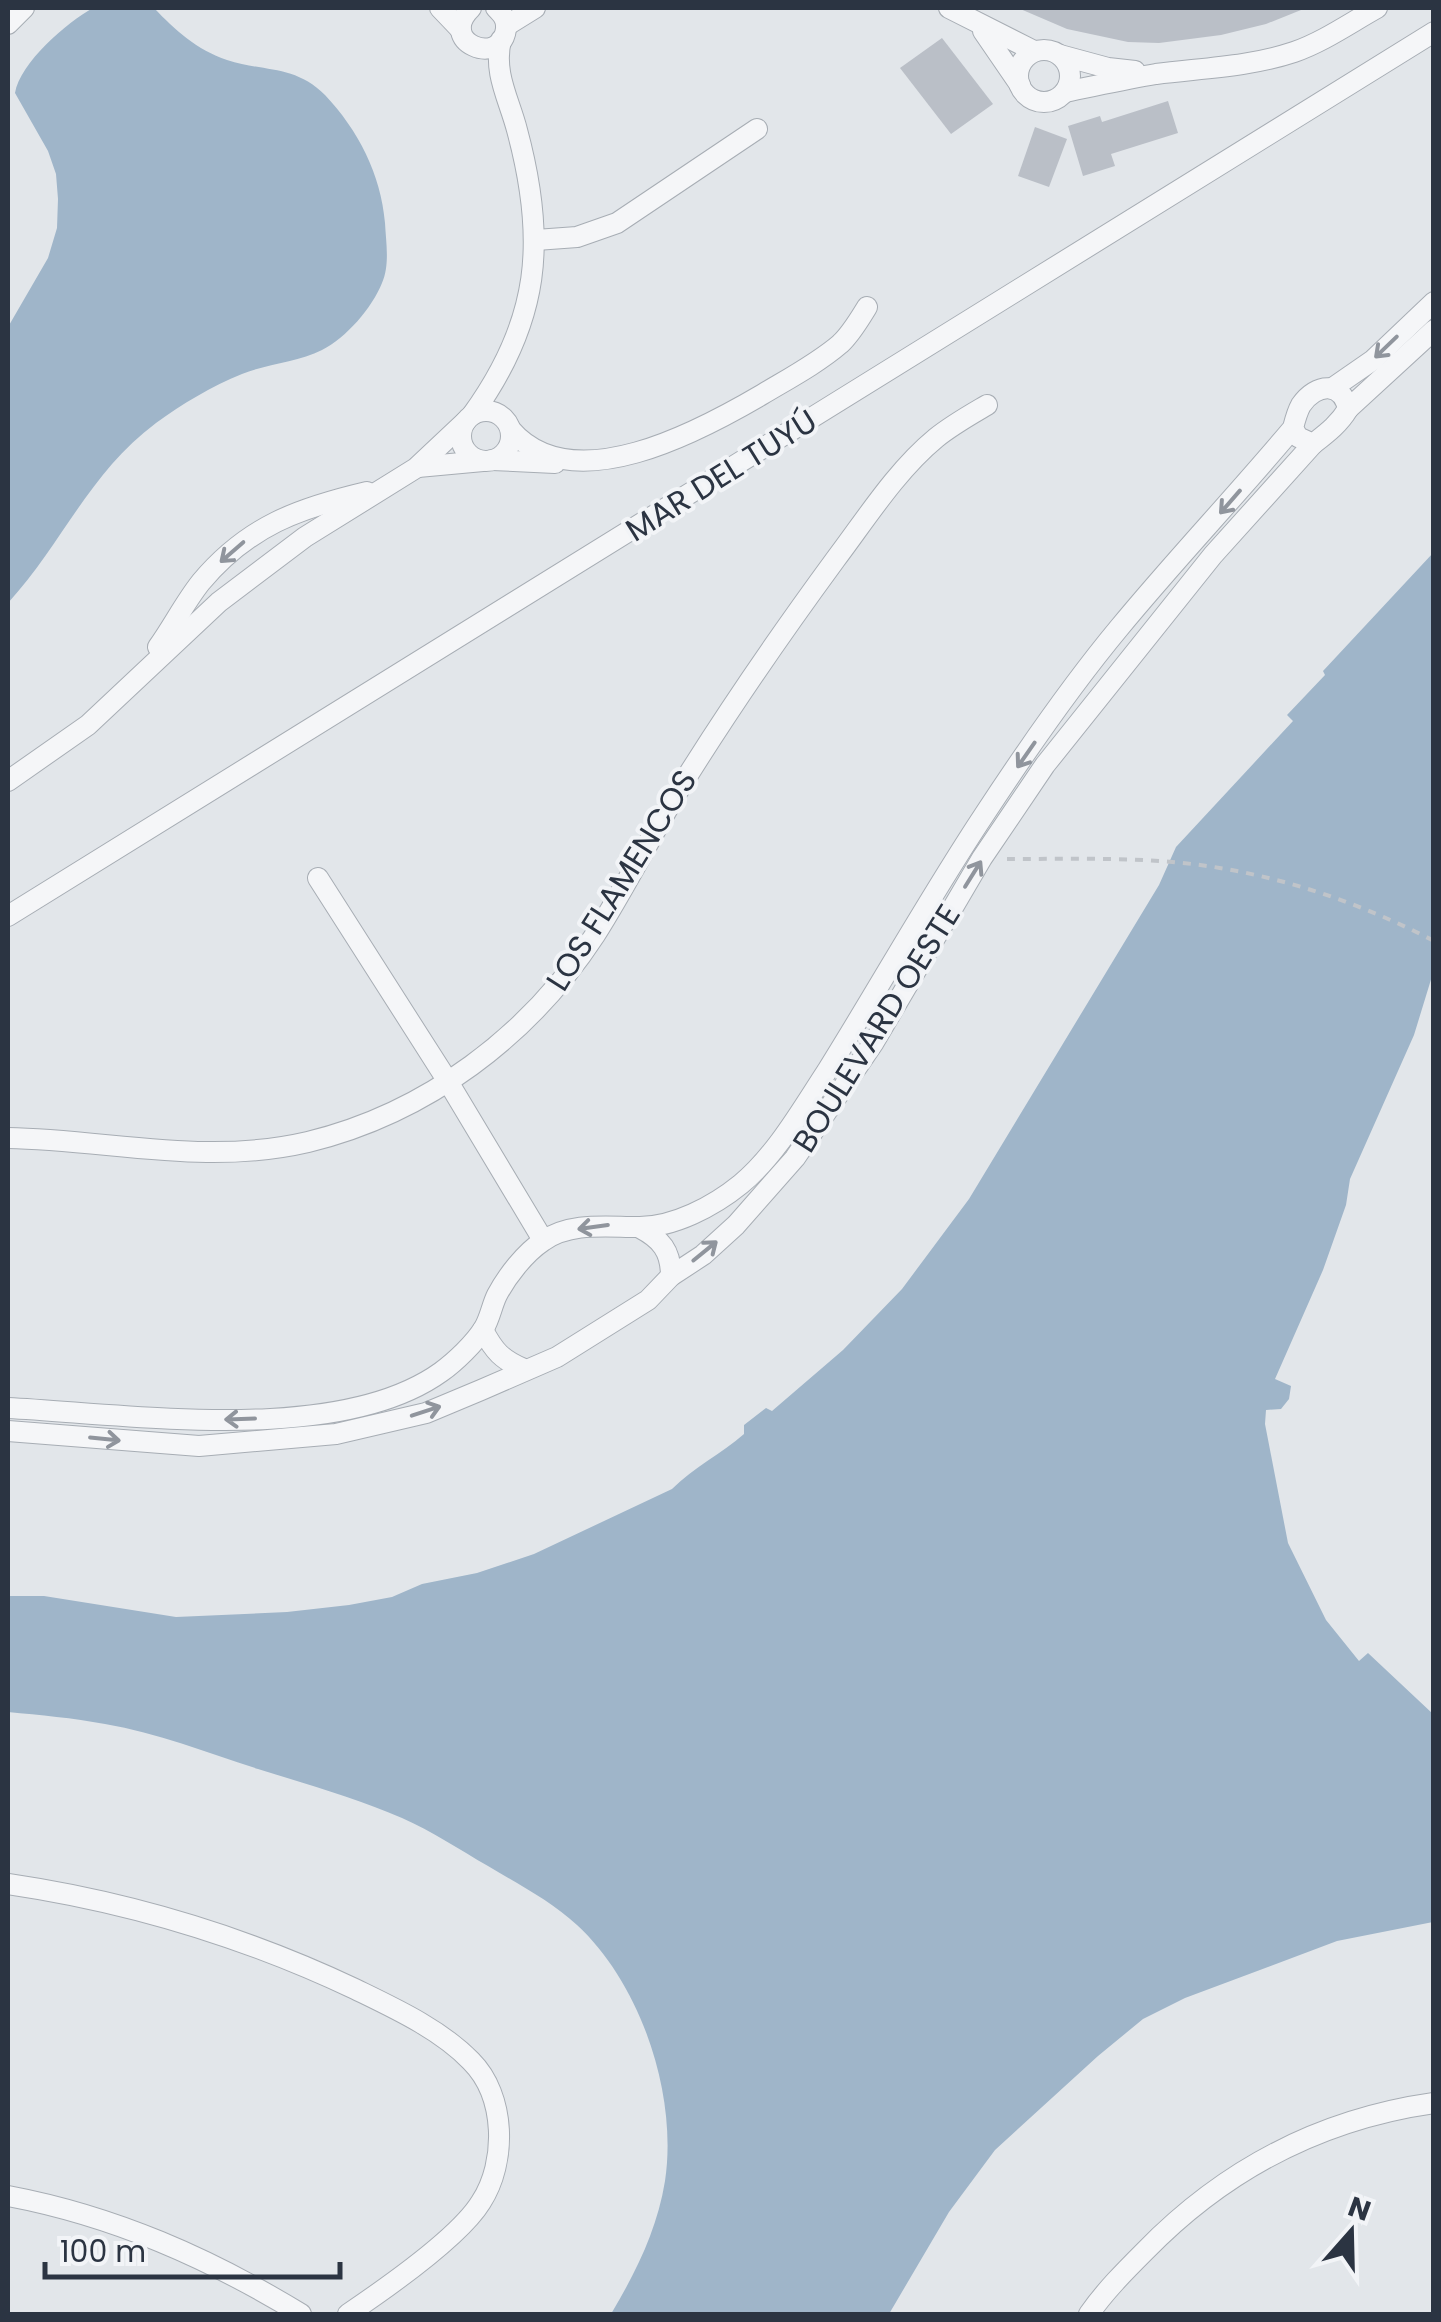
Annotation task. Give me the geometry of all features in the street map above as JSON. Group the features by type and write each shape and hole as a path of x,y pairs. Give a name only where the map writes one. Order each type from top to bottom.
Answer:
{"street":[{"path":"8,24 24,8"},
{"path":"440,8 502,86"},
{"path":"467,38 463,15 471,8"},
{"path":"467,38 488,48 501,25 535,8"},
{"path":"948,8 1034,51 1052,51 1108,68 1156,74"},
{"path":"978,25 1029,98 1044,102 1064,92 1156,74 1220,68 1297,51 1376,8"},
{"path":"501,25 498,54 502,86 531,195 536,240 534,277 514,344 501,372 462,429 463,446 468,453 488,461 506,452 509,426 501,394 501,372"},
{"name":"MAR DEL TUYÚ","path":"8,916 1434,32"},
{"path":"1020,85 1022,62 1034,51"},
{"path":"1060,55 1069,69 1064,92"},
{"path":"536,240 577,238 617,224 757,129"},
{"path":"1434,302 1373,360 1334,387 1310,395 1298,410 1293,428 1298,437 1313,444 1434,330"},
{"path":"416,468 488,461 574,461 635,453 704,428 783,382 840,344 867,307"},
{"path":"1334,387 1342,391 1348,409"},
{"name":"LOS FLAMENCOS","path":"8,1138 179,1154 266,1149 308,1142 360,1126 410,1104 485,1058 558,986 594,936 732,706 888,489 934,440 987,405"},
{"path":"8,782 88,725 220,602 305,536 416,468 469,418 480,412 496,412 534,450 574,461"},
{"name":"BOULEVARD OESTE","path":"543,1240 571,1230 600,1226 640,1228 677,1220 708,1207 744,1182 776,1146 816,1087 984,814 1089,666 1293,428"},
{"name":"BOULEVARD OESTE","path":"8,1432 199,1446 336,1434 426,1413 557,1356 648,1300 736,1225 795,1158 836,1102 982,858 1076,725 1213,555 1313,444"},
{"path":"140,674 200,583 252,535 313,504 384,488"},
{"path":"290,514 305,536"},
{"path":"1198,538 1213,555"},
{"path":"200,583 220,602"},
{"path":"984,814 1003,828"},
{"path":"8,1408 157,1419 286,1417 353,1407 411,1391 444,1370 483,1330 512,1272 543,1240 448,1080 318,878"},
{"path":"816,1087 836,1102"},
{"path":"640,1228 658,1238 671,1259 672,1276"},
{"path":"483,1330 505,1362 524,1369"},
{"path":"286,1417 288,1440"},
{"path":"8,1884 146,1910 299,1962 384,2003 434,2032 474,2062 490,2089 498,2122 493,2176 482,2201 466,2222 348,2314"},
{"path":"1089,2314 1127,2269 1187,2210 1256,2162 1328,2129 1434,2103"},
{"path":"8,2196 60,2207 147,2234 209,2262 301,2314"}],"path":[{"path":"982,858 1145,860 1236,871 1288,883 1370,911 1434,941"}],"water":[{"path":"93,8 154,8 206,51 227,60 291,74 314,85 348,123 373,170 383,205 386,269 378,293 365,312 331,345 220,384 166,416 133,443 94,486 8,603 8,327 48,258 57,228 58,199 56,174 48,151 15,93 26,69 46,44"},
{"path":"1433,553 1433,973 1414,1035 1350,1179 1346,1205 1323,1270 1275,1379 1291,1386 1289,1399 1281,1409 1266,1410 1265,1424 1288,1543 1326,1620 1359,1661 1368,1653 1433,1714 1433,1922 1337,1941 1185,1998 1143,2019 995,2150 949,2212 889,2314 611,2314 651,2234 665,2181 668,2148 660,2078 650,2043 620,1978 600,1949 545,1901 435,1835 385,1811 125,1728 8,1712 8,1596 44,1596 176,1617 349,1605 392,1597 422,1584 477,1573 534,1554 672,1489 744,1434 744,1425 766,1408 772,1411 843,1350 902,1289 969,1199 1159,885 1176,847 1293,721 1287,715 1325,675 1323,671"}],"building":[{"path":"1018,8 1306,8 1266,24 1221,35 1159,43 1128,42 1067,29"},
{"path":"942,38 993,104 951,134 900,68"},
{"path":"1168,101 1178,133 1111,154 1115,166 1083,176 1068,126 1100,116 1102,122"},
{"path":"1035,127 1067,139 1049,187 1018,176"}]}
